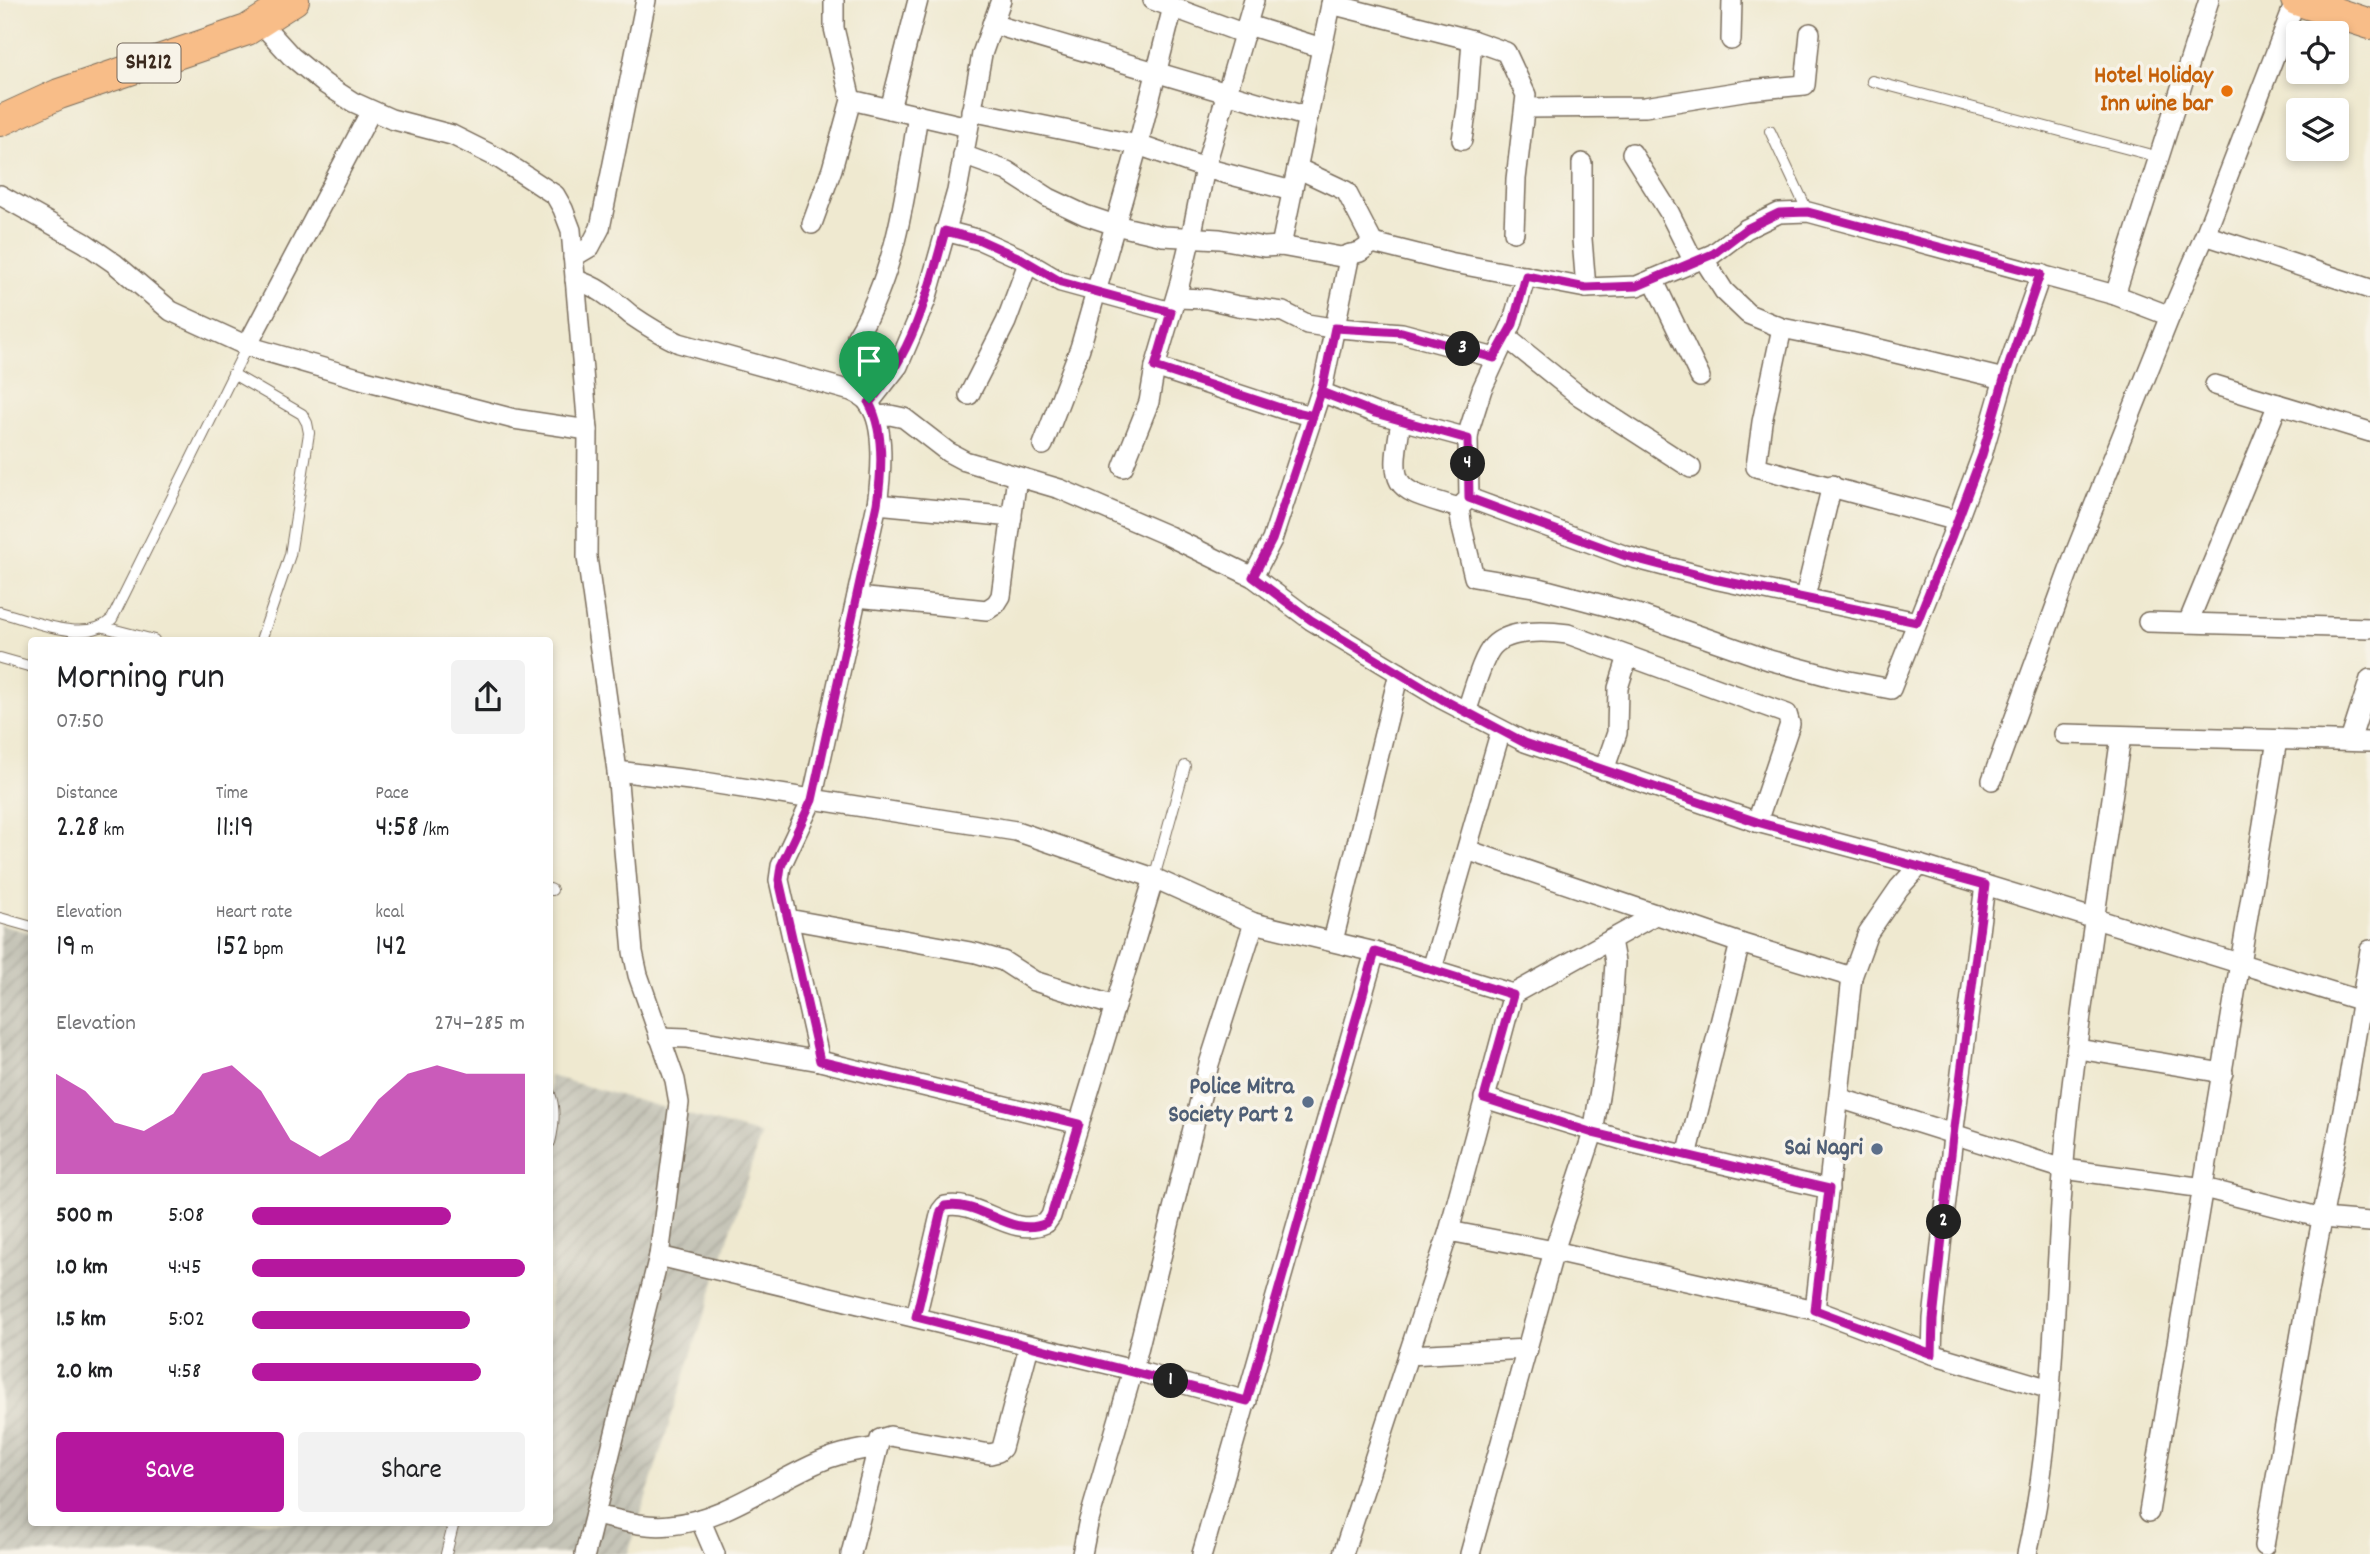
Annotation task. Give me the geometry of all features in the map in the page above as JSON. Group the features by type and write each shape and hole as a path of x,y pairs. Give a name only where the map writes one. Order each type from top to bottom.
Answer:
{"main road":[{"name":"SH212","path":"0,120 59,94 247,30 294,0"},
{"path":"2296,0 2370,24"}],"street":[{"path":"573,257 590,247 600,228 646,0"},
{"path":"812,224 832,170 851,100 834,27 834,0"},
{"path":"890,109 918,0"},
{"path":"820,1061 780,889 781,866 812,800 877,504 881,468 873,410 898,366 926,300 957,191 982,54 1001,0"},
{"path":"1153,0 1173,8 1322,48"},
{"path":"1123,467 1149,402 1155,367 1191,238 1205,168 1254,0"},
{"path":"1731,40 1732,0"},
{"path":"2115,295 2208,0"},
{"path":"1992,780 2076,551 2170,316 2206,235 2296,0"},
{"path":"1281,246 1332,2 1472,40 1506,52 1526,95 1516,179 1514,232"},
{"path":"1043,445 1080,348 1138,145 1173,8"},
{"path":"260,22 291,56 325,84 371,111 452,135 542,185 555,195 571,230 588,430 587,557 617,771 633,952 675,1080 678,1103 659,1256 585,1554"},
{"path":"992,24 1308,117"},
{"path":"1525,108 1645,107 1749,90 1805,85 1810,33"},
{"path":"1462,140 1472,40"},
{"path":"851,100 918,116 970,119 1138,145 1205,168 1292,191"},
{"path":"247,346 371,111"},
{"path":"857,336 870,315 891,258 905,197 918,116"},
{"path":"1632,153 1698,260 1748,314 1782,328 2004,379"},
{"path":"963,155 1007,171 1049,198 1085,215 1163,236 1220,239 1264,247 1281,246 1341,257 1360,252 1373,243"},
{"path":"1582,163 1582,239 1586,288"},
{"path":"1297,168 1346,191 1373,243 1449,262 1586,288 1637,286 1713,254 1746,229 1779,213 1808,212 2115,295 2170,316"},
{"path":"0,195 85,243 114,263 171,311 247,346 514,419 588,430"},
{"path":"945,231 980,240 1028,262 1061,282 1096,293 1173,305 1207,299 1283,312 1307,324 1402,332 1494,358"},
{"path":"2206,235 2370,289"},
{"path":"1253,577 1272,540 1321,392 1350,254"},
{"path":"969,395 1006,322 1028,262"},
{"path":"1526,276 1513,324 1494,358 1468,439 1462,528 1474,577 1539,588 1637,614 1769,660 1844,680 1891,689 1982,455 2004,379 2040,274"},
{"path":"575,279 589,283 606,293 657,333 680,343 851,391 873,410 904,418 964,461 1082,498 1253,577 1311,620 1466,712 1525,743 1757,822 1920,865 2362,1001"},
{"path":"1653,279 1700,377"},
{"path":"1782,328 1762,422 1756,467 1832,485 1958,521"},
{"path":"1506,337 1578,395 1691,468"},
{"path":"1155,367 1283,409 1313,416"},
{"path":"2215,385 2370,432"},
{"path":"1321,392 1401,421 1468,439"},
{"path":"2189,623 2277,404"},
{"path":"1401,421 1395,469 1404,488 1464,503 1626,556 1714,579 1917,622"},
{"path":"857,597 987,610 996,604 1001,596 1017,477"},
{"path":"1804,597 1832,485"},
{"path":"877,504 1012,517"},
{"path":"2148,622 2370,628"},
{"path":"1466,712 1486,658 1493,646 1504,638 1554,632 1567,634 1628,656 1789,717 1790,724 1757,822"},
{"path":"1604,770 1617,733 1618,688 1628,656"},
{"path":"1334,942 1399,673"},
{"path":"2064,734 2360,742 2370,679"},
{"path":"1432,969 1501,730"},
{"path":"2027,1554 2036,1514 2050,1389 2068,1121 2121,736"},
{"path":"2149,1512 2277,740"},
{"path":"617,771 1016,831 1154,878 1254,923 1375,952 1513,995"},
{"path":"1467,850 1740,943 1852,977"},
{"path":"1815,1310 1852,977 1868,933 1899,888 1920,865"},
{"path":"916,1317 941,1211 945,1206 962,1206 1025,1228 1046,1223 1051,1216 1154,878"},
{"path":"1932,1354 1933,1320 1953,1136 1985,885"},
{"path":"1342,1554 1449,1231 1513,995 1657,914"},
{"path":"788,919 976,953 1003,961 1041,983 1115,1006"},
{"path":"1082,1554 1088,1524 1133,1370 1209,1064 1254,923"},
{"path":"1470,1554 1554,1251 1593,1133 1611,1023 1615,962 1611,940"},
{"path":"1687,1156 1740,943"},
{"path":"2264,1550 2370,950"},
{"path":"1202,1554 1375,952"},
{"path":"659,1037 687,1038 820,1061 1079,1124"},
{"path":"2078,1049 2223,1073"},
{"path":"1484,1098 1593,1133 1829,1189"},
{"path":"1839,1098 2064,1169 2204,1188 2322,1218 2370,1222"},
{"path":"1449,1231 1554,1251 1815,1310 1932,1354 2050,1389"},
{"path":"659,1256 1133,1370 1247,1401"},
{"path":"851,1554 880,1439 890,1436 990,1454 998,1452 1002,1448 1029,1346"},
{"path":"1408,1355 1528,1349"},
{"path":"595,1516 648,1525 670,1525 700,1518 823,1460 845,1452 877,1447"},
{"path":"700,1518 715,1554"}],"lane":[{"path":"1872,80 2159,157"},
{"path":"1770,131 1808,212"},
{"path":"104,627 112,619 247,346"},
{"path":"233,374 302,414 309,433 290,555 262,637"},
{"path":"0,612 70,630 88,631 104,627 142,637"},
{"path":"0,658 28,666"},
{"path":"1154,878 1185,766"},
{"path":"0,918 28,926"},
{"path":"553,1102 553,1128"},
{"path":"446,1554 453,1526"}],"shaded area":[{"path":"0,925 28,932 28,1526 553,1526 553,1077 761,1135 628,1554 0,1554"}],"place":[{"name":"Hotel Holiday Inn wine bar","path":"2227,91"},
{"name":"Police Mitra Society Part 2","path":"1308,1102"},
{"name":"Sai Nagri","path":"1877,1149"}],"route":[{"path":"869,403 876,416 879,439 881,468 877,504 812,800 781,866 779,880 820,1061 1079,1124 1051,1216 1046,1223 1025,1228 962,1206 945,1206 941,1211 916,1317 1247,1401 1375,952 1513,995 1484,1098 1593,1133 1829,1189 1815,1310 1932,1354 1933,1320 1953,1136 1985,885 1757,822 1525,743 1442,699 1311,620 1253,577 1272,540 1321,392 1335,328 1402,332 1494,358 1513,324 1526,276 1586,288 1637,286 1713,254 1746,229 1779,213 1808,212 2040,274 2004,379 1982,455 1917,622 1714,579 1626,556 1469,498 1468,439 1375,413 1321,392 1313,416 1283,409 1155,367 1171,312 1061,282 1020,258 980,240 945,231 926,300 898,366 869,403"}]}
